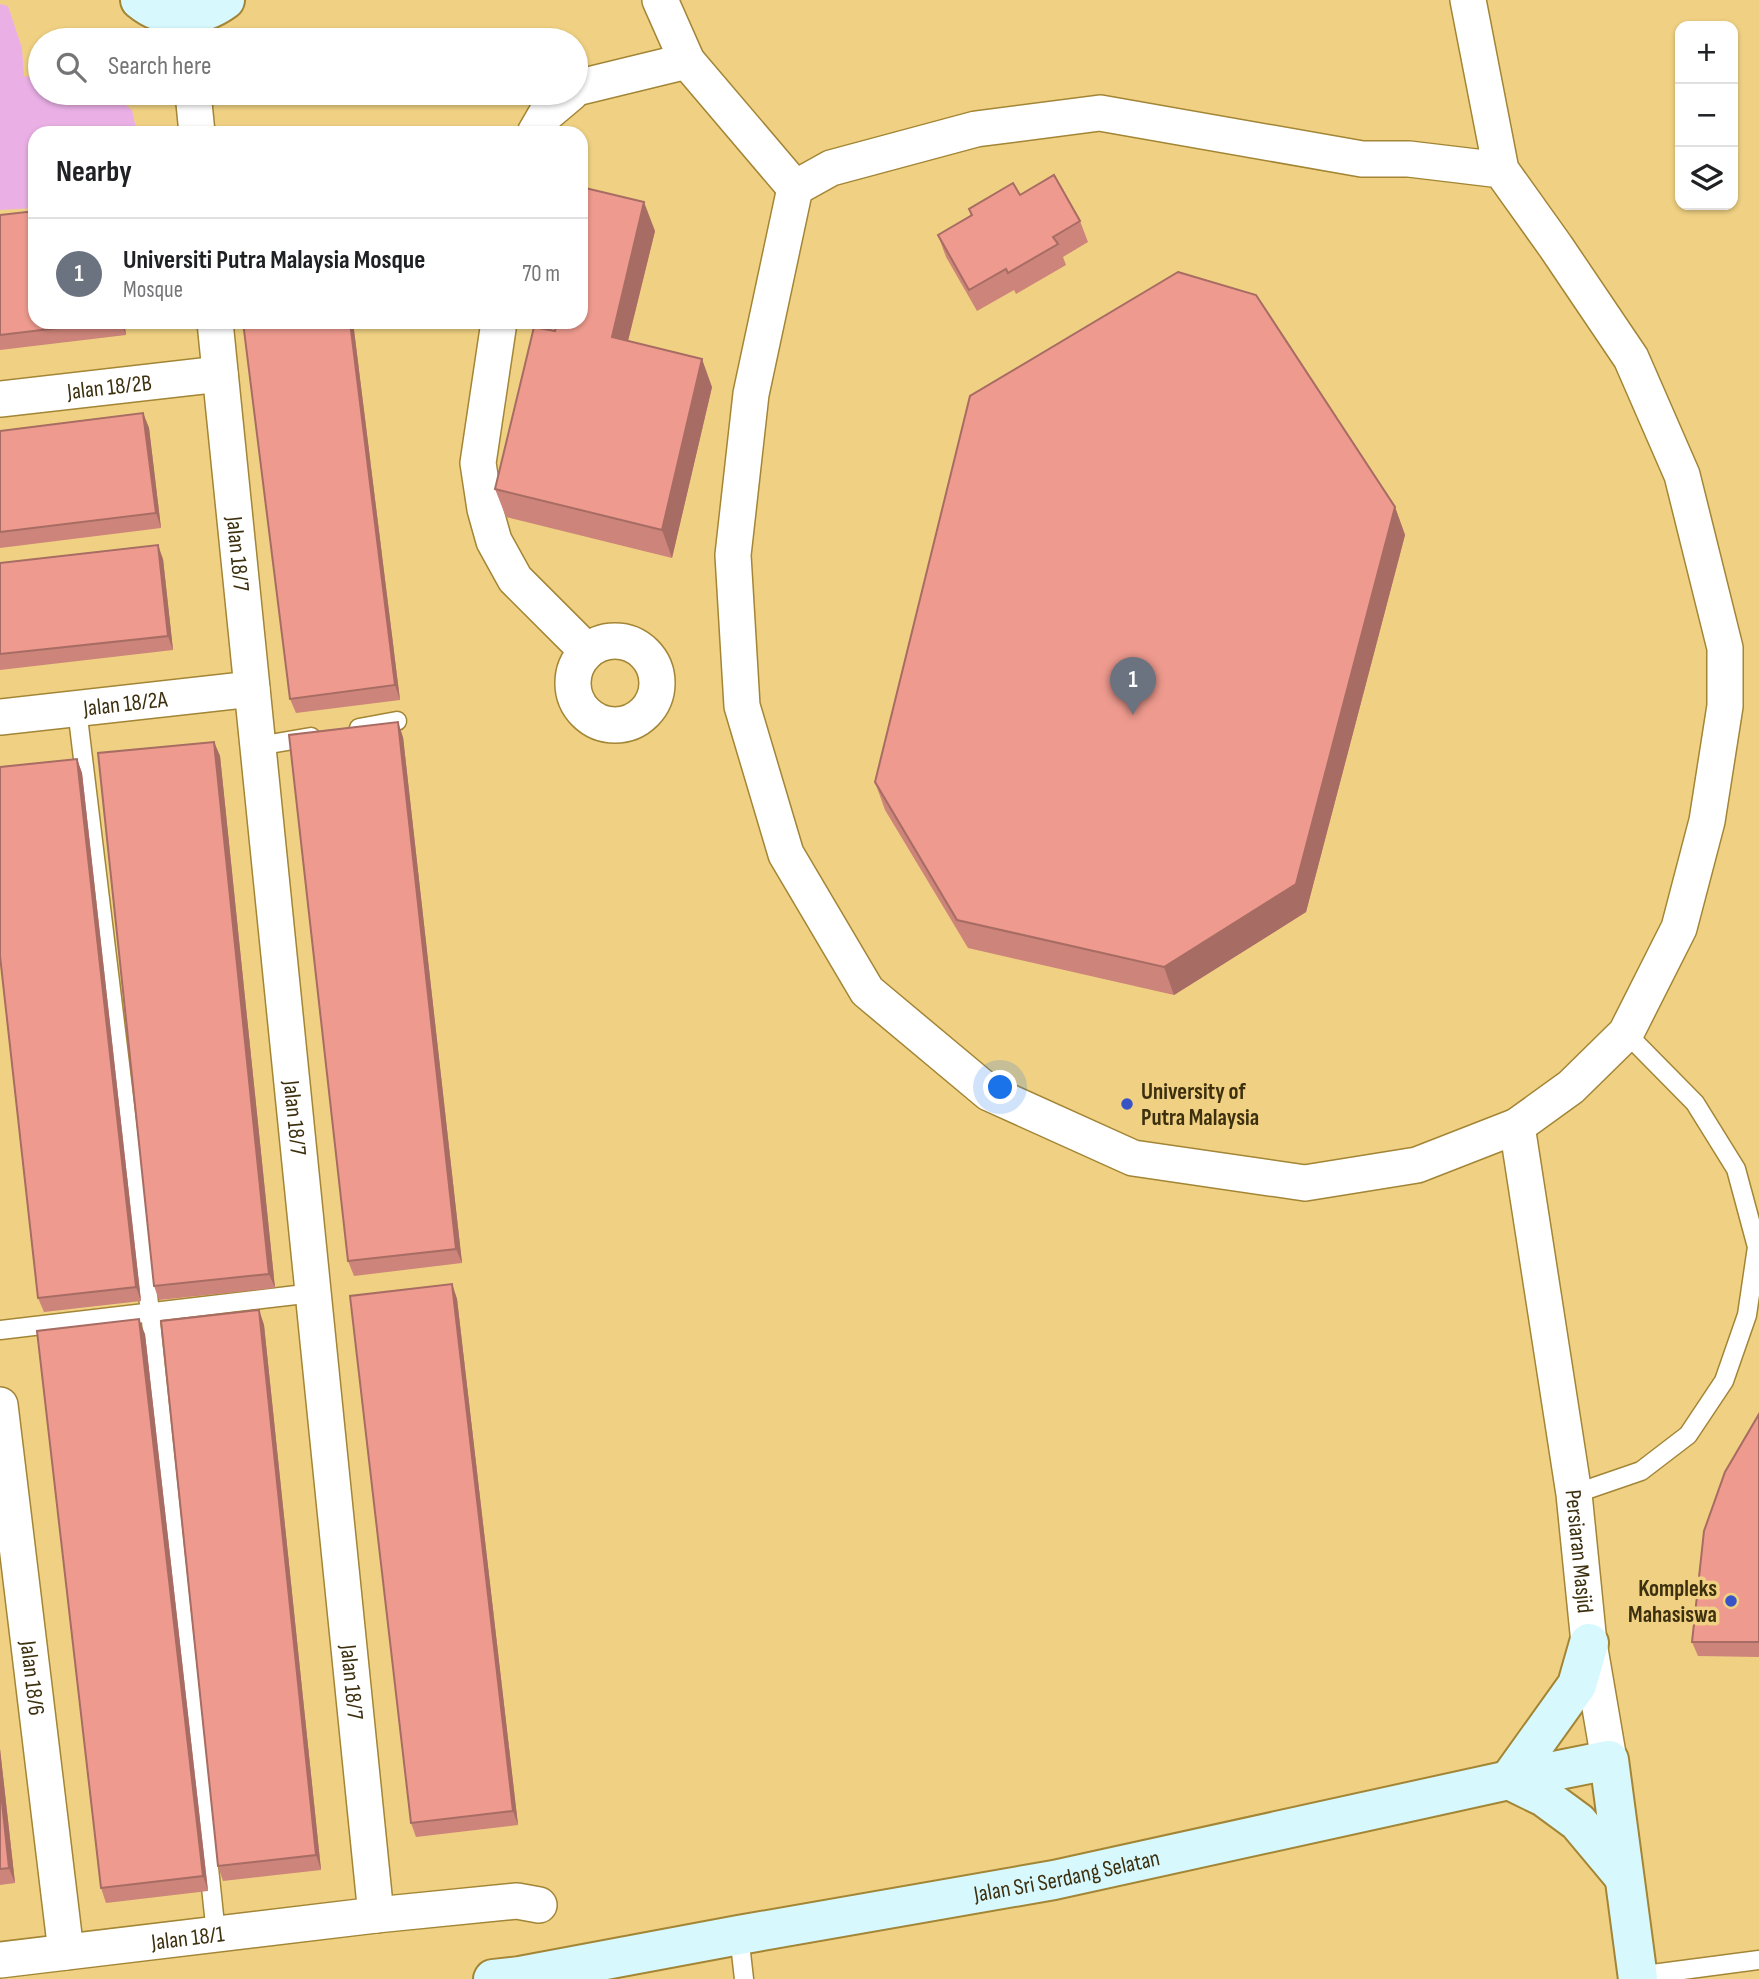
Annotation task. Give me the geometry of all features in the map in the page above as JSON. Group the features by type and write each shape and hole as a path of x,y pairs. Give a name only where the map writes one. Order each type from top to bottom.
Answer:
{"street":[{"path":"139,0 187,28 201,13 225,0"},
{"path":"660,0 687,61 795,188"},
{"path":"1468,0 1501,170 1631,358 1682,475 1725,648 1725,706 1707,821 1679,929 1626,1033 1571,1087 1517,1126 1417,1166 1305,1183 1133,1158 989,1093 867,991 786,853 742,706 733,555 751,394 795,188 831,168 976,129 1100,113 1362,159 1409,159 1501,170"},
{"path":"588,85 687,61"},
{"path":"194,105 196,126"},
{"path":"539,126 546,114 556,105"},
{"name":"Jalan 18/7","path":"216,329 376,1914"},
{"path":"498,329 478,463 485,509 494,541 515,579 587,652"},
{"name":"Jalan 18/2B","path":"0,399 219,374"},
{"name":"Jalan 18/2A","path":"0,717 252,689"},
{"name":"Persiaran Masjid","path":"1517,1126 1574,1494 1589,1643 1609,1760 1637,1978"},
{"name":"Jalan 18/6","path":"0,1405 66,1952"},
{"path":"1589,1643 1577,1685 1509,1780 1544,1797 1578,1822 1624,1877"},
{"name":"Jalan Sri Serdang Selatan","path":"511,1978 1054,1880 1609,1760"},
{"name":"Jalan 18/1","path":"0,1960 376,1914 517,1901 539,1905"}],"lane":[{"path":"77,709 150,1312 216,1934"},
{"path":"258,747 397,721"},
{"path":"1574,1494 1641,1471 1688,1435 1724,1381 1747,1315 1757,1247 1736,1170 1695,1103 1626,1033"},
{"path":"0,1330 313,1293"},
{"path":"739,1935 744,1979"},
{"path":"1637,1978 1759,1960"}],"shaded area":[{"path":"0,4 8,6 22,48 24,76 28,77 28,105 126,105 132,110 135,126 28,126 28,208 0,210"}],"building":[{"path":"1054,175 1080,221 1053,237 1058,244 1008,273 1006,269 969,290 938,235 972,215 969,209 1013,183 1020,195"},
{"path":"588,189 644,202 612,337 702,359 662,530 495,489 534,329 588,329"},
{"path":"28,212 28,329 50,329 0,335 0,215"},
{"path":"1178,272 1256,295 1395,507 1296,884 1164,967 957,920 875,782 970,396"},
{"path":"244,329 351,329 395,685 290,699"},
{"path":"143,413 156,513 0,532 0,431"},
{"path":"158,545 168,636 0,654 0,563"},
{"path":"398,722 456,1249 348,1261 289,735"},
{"path":"214,742 269,1274 154,1286 98,753"},
{"path":"77,759 136,1287 38,1298 0,956 0,767"},
{"path":"452,1284 513,1811 411,1823 350,1296"},
{"path":"259,1310 316,1855 218,1866 161,1321"},
{"path":"139,1319 203,1876 101,1888 37,1331"},
{"name":"Kompleks Mahasiswa","path":"1759,1414 1759,1642 1692,1642 1704,1531 1725,1472"},
{"path":"0,1783 9,1868 0,1869"}],"place":[{"name":"Universiti Putra Malaysia Mosque","path":"1133,715"},
{"name":"University of Putra Malaysia","path":"1127,1104"},
{"name":"Kompleks Mahasiswa","path":"1731,1601"}]}
